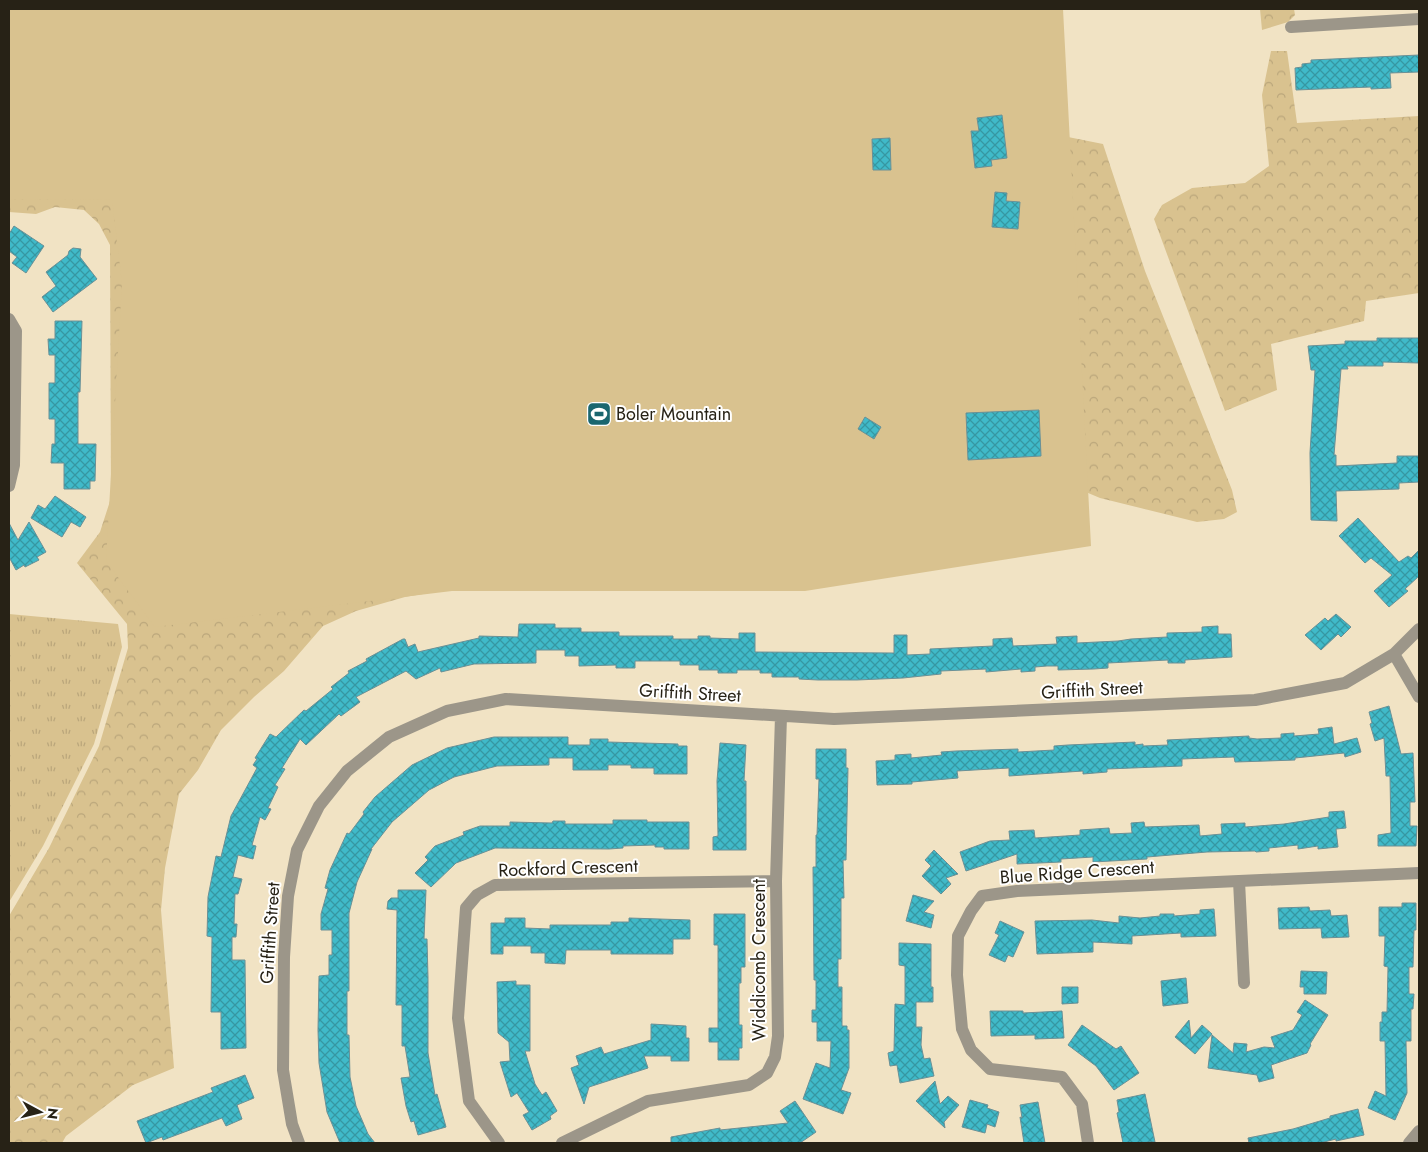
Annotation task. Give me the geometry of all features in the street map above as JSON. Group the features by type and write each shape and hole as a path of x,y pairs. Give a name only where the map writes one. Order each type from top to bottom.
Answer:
{"street":[{"path":"1291,27 1383,15 1419,19"},
{"path":"9,319 16,331 14,465 9,486"},
{"name":"Griffith Street","path":"296,1143 283,1070 284,956 288,896 298,850 319,806 347,771 390,737 447,711 506,699 834,719 1255,700 1345,683 1394,654 1419,629"},
{"path":"1394,654 1419,697"},
{"name":"Widdicomb Crescent","path":"562,1143 648,1101 749,1085 767,1074 775,1057 778,1036 776,881 781,716"},
{"name":"Blue Ridge Crescent","path":"1088,1143 1082,1104 1062,1077 990,1069 971,1050 962,1030 957,975 958,936 971,911 982,896 1018,891 1419,873"},
{"name":"Rockford Crescent","path":"499,1143 469,1101 458,1018 466,908 477,894 495,885 776,881"},
{"path":"1238,881 1244,983"},
{"path":"1410,1143 1419,1130"}],"green space":[{"path":"9,9 404,9 435,592 405,597 356,611 323,626 284,671 254,697 221,730 198,770 179,794 165,868 161,910 174,1068 133,1085 66,1136 62,1143 9,1143 9,916 49,848 99,746 128,648 127,624 77,563 100,532 111,498 110,245 99,224 84,210 55,207 36,214 9,212"},
{"name":"Boler Mountain","path":"9,9 1063,9 1091,546 805,591 452,591 155,627 106,561 122,283 112,200 9,199"},
{"path":"1260,9 1294,9 1295,15 1288,22 1262,30"},
{"path":"1271,51 1287,51 1297,123 1419,116 1419,293 1366,301 1364,321 1271,344 1277,390 1225,411 1154,219 1162,205 1192,188 1245,183 1269,166 1262,95"},
{"path":"1068,137 1103,144 1145,271 1232,490 1237,512 1224,519 1197,522 1100,498 1055,479"},
{"path":"9,614 118,624 122,647 94,744 43,846 9,902"}],"building":[{"path":"1419,55 1419,72 1390,73 1391,88 1296,90 1295,68 1302,67 1302,64 1311,63 1311,60"},
{"path":"1002,115 1007,158 991,160 992,166 975,168 971,131 979,131 977,118"},
{"path":"890,138 891,170 873,170 872,139"},
{"path":"995,192 1007,193 1006,201 1020,202 1018,229 992,227"},
{"path":"14,226 44,246 26,273 12,263 17,257 9,251 9,234"},
{"path":"73,248 81,249 80,257 97,279 53,312 42,297 56,286 46,272 68,255 69,251"},
{"path":"55,321 82,321 80,392 78,392 78,444 96,444 95,481 90,481 90,489 64,489 64,463 51,463 52,444 55,444 55,419 49,419 49,383 55,383 55,355 49,355 48,339 55,339"},
{"path":"1377,338 1419,338 1419,363 1383,362 1383,366 1347,366 1348,369 1341,369 1334,455 1336,455 1336,466 1397,463 1397,456 1419,456 1419,482 1399,483 1399,489 1336,491 1337,521 1311,520 1310,453 1315,370 1311,370 1308,346 1345,344 1345,341 1377,341"},
{"path":"1039,410 1041,456 968,460 966,413"},
{"path":"865,417 881,427 874,439 858,429"},
{"path":"55,496 86,517 80,527 71,522 62,537 31,518 38,505 45,509"},
{"path":"1358,518 1399,562 1408,556 1411,558 1419,550 1419,576 1405,589 1408,591 1389,607 1374,591 1392,575 1371,558 1365,563 1339,536"},
{"path":"29,522 46,552 37,557 39,560 16,570 9,557 9,523 18,540"},
{"path":"1336,614 1351,627 1341,637 1338,634 1321,650 1305,635 1325,618 1328,621"},
{"path":"519,624 555,624 555,628 581,628 581,632 619,632 619,636 673,636 673,639 698,639 698,636 710,636 710,638 739,639 739,633 755,633 755,652 894,653 894,635 907,635 907,655 930,654 930,649 993,646 993,639 1012,638 1013,646 1057,644 1056,637 1077,636 1077,643 1118,641 1167,637 1167,633 1202,632 1202,627 1218,626 1218,634 1231,634 1232,657 1185,660 1185,663 1168,663 1168,660 1108,663 1108,668 1094,669 1058,670 1058,666 1047,666 1035,667 1035,671 1021,672 1021,669 986,672 986,669 941,671 941,674 903,678 818,680 799,679 799,677 772,677 772,673 760,673 760,670 737,670 737,673 718,673 718,670 699,670 699,665 680,665 680,661 635,661 635,668 616,668 616,665 579,666 579,656 565,656 565,650 536,650 536,663 474,664 441,672 440,668 416,679 406,671 356,697 360,702 341,716 339,714 306,745 300,739 282,768 285,769 275,785 278,787 268,808 271,809 265,820 260,817 252,845 256,846 253,859 238,855 233,877 242,879 238,894 235,894 234,924 237,924 236,937 232,937 232,960 245,960 246,1048 221,1049 221,1012 211,1012 212,937 207,936 208,897 216,856 221,857 231,816 257,768 253,765 257,759 255,758 270,734 276,737 304,710 306,711 333,689 331,687 349,673 348,671 403,639 405,639 408,647 415,644 418,652 479,638 479,636 518,637"},
{"path":"1389,706 1401,754 1413,753 1415,802 1410,802 1410,826 1417,826 1416,846 1378,846 1378,835 1391,833 1390,776 1386,776 1384,738 1375,741 1369,712"},
{"path":"1332,727 1334,744 1357,738 1361,752 1345,757 1344,753 1295,758 1295,760 1235,762 1234,757 1182,759 1182,766 1107,769 1107,772 1083,774 1083,771 1009,776 1009,768 957,771 958,778 912,782 912,784 877,785 876,761 895,760 895,755 911,754 911,758 942,755 941,752 956,751 1018,749 1018,752 1054,750 1054,746 1068,745 1135,742 1135,745 1143,744 1143,746 1168,745 1167,740 1249,736 1249,738 1257,739 1281,738 1281,734 1294,733 1294,736 1319,734 1318,729"},
{"path":"494,737 568,737 568,745 590,745 590,739 608,739 608,742 678,744 678,746 687,746 687,774 654,774 654,768 631,768 631,765 608,765 608,770 573,770 573,758 549,758 549,765 497,766 454,777 429,790 392,822 371,849 357,882 349,913 347,1035 349,1035 350,1077 356,1106 368,1134 375,1143 340,1143 327,1112 319,1063 319,976 329,975 329,955 332,955 332,930 321,930 321,914 328,889 325,888 330,870 347,833 349,834 364,814 363,812 375,797 412,765 447,748"},
{"path":"720,743 746,745 744,781 746,781 746,850 713,850 713,837 718,836 717,781"},
{"path":"816,749 846,749 846,768 848,768 846,860 843,860 844,898 841,898 841,959 838,959 838,987 842,987 842,1026 847,1026 847,1030 849,1030 849,1068 841,1090 851,1093 843,1114 803,1099 816,1063 830,1068 831,1041 817,1041 817,1022 812,1022 812,1010 816,1010 813,867 816,867 819,779 816,779"},
{"path":"1344,811 1346,828 1336,829 1338,847 1318,849 1318,846 1298,849 1298,845 1269,848 1269,851 1256,852 1207,852 1147,857 1147,859 1093,862 1093,857 1061,859 1061,862 1017,864 1017,854 966,871 960,852 990,841 1010,840 1009,831 1034,830 1035,838 1080,835 1080,830 1109,828 1110,834 1132,833 1131,823 1144,822 1145,827 1199,825 1200,836 1222,834 1221,824 1245,823 1245,827 1284,824 1329,817 1329,812"},
{"path":"613,820 689,822 689,849 664,849 664,847 655,847 655,845 623,846 623,848 609,849 495,848 456,863 431,887 415,873 428,860 425,857 435,846 464,835 463,832 480,826 510,826 510,822 552,823 553,821 565,821 565,824 613,824"},
{"path":"934,850 958,874 946,878 951,884 941,894 922,876 931,866 925,860"},
{"path":"398,890 426,890 424,939 427,939 428,1053 435,1095 437,1094 446,1127 418,1135 414,1121 411,1122 406,1106 401,1078 410,1077 405,1046 402,1046 402,1005 396,1005 397,910 387,909 388,901 391,898 398,898"},
{"path":"913,895 934,901 924,912 934,915 931,928 906,921"},
{"path":"1402,903 1416,903 1413,967 1409,967 1409,994 1414,994 1413,1009 1411,1009 1411,1041 1406,1041 1407,1093 1395,1120 1368,1108 1375,1091 1386,1096 1385,1041 1380,1041 1380,1022 1382,1022 1382,1012 1387,1012 1388,967 1384,966 1385,936 1379,936 1379,907 1402,907"},
{"path":"1309,907 1310,911 1330,910 1331,916 1347,915 1349,937 1322,938 1321,928 1279,929 1278,908"},
{"path":"1214,909 1216,936 1181,937 1181,933 1132,936 1132,944 1093,942 1093,952 1037,954 1035,921 1092,920 1119,923 1119,916 1140,918 1160,916 1160,914 1174,914 1174,916 1200,914 1200,910"},
{"path":"714,914 745,914 745,967 741,967 741,983 739,983 739,1025 742,1025 742,1048 739,1048 739,1060 718,1060 718,1042 709,1042 709,1028 718,1028 718,945 714,945"},
{"path":"505,918 525,918 525,928 550,929 550,925 611,925 611,922 629,922 629,918 690,920 690,939 673,939 673,954 611,954 611,950 566,950 565,964 545,963 545,953 531,953 531,946 503,946 503,954 491,954 491,923 505,923"},
{"path":"1000,921 1024,932 1013,957 1008,955 1005,962 989,955 999,935 995,933"},
{"path":"899,943 931,944 933,1002 916,1002 916,1027 922,1027 921,1045 924,1059 930,1058 934,1076 900,1083 897,1065 890,1066 888,1053 894,1051 895,1004 905,1005 905,966 899,965"},
{"path":"1301,971 1327,972 1326,994 1304,994 1304,987 1300,987"},
{"path":"1186,978 1188,1003 1163,1006 1161,981"},
{"path":"516,981 516,985 530,985 530,1051 525,1051 535,1084 542,1095 546,1092 557,1111 550,1116 551,1119 532,1130 523,1115 529,1112 517,1093 511,1097 500,1062 510,1061 509,1042 498,1033 497,982"},
{"path":"1062,987 1078,987 1078,1003 1062,1004"},
{"path":"1305,1000 1328,1015 1310,1044 1307,1053 1271,1065 1274,1078 1259,1082 1257,1075 1208,1068 1212,1035 1233,1053 1234,1043 1247,1044 1246,1052 1264,1047 1275,1048 1271,1037 1293,1030 1302,1015 1297,1012"},
{"path":"990,1011 1023,1011 1023,1013 1062,1011 1064,1038 1035,1039 1035,1035 991,1036"},
{"path":"1189,1020 1191,1038 1202,1025 1212,1034 1195,1054 1175,1037"},
{"path":"651,1024 686,1026 686,1038 689,1038 689,1061 671,1061 671,1056 644,1056 648,1068 589,1087 584,1104 571,1068 579,1065 576,1056 601,1047 604,1054 651,1040"},
{"path":"1082,1025 1116,1049 1121,1046 1139,1073 1114,1090 1096,1066 1068,1045"},
{"path":"245,1075 254,1098 237,1105 242,1119 226,1126 222,1118 163,1140 162,1137 146,1143 137,1121 213,1092 211,1088"},
{"path":"935,1081 940,1104 948,1096 959,1105 944,1122 945,1128 916,1101"},
{"path":"1145,1094 1155,1142 1123,1143 1117,1113 1119,1112 1117,1100"},
{"path":"970,1100 988,1105 987,1108 999,1112 995,1127 987,1124 985,1133 962,1127"},
{"path":"795,1101 816,1132 800,1143 671,1143 671,1137 720,1128 720,1130 788,1123 780,1111"},
{"path":"1038,1102 1045,1143 1024,1143 1020,1105"},
{"path":"1358,1109 1364,1135 1320,1143 1249,1143 1248,1138 1293,1129 1330,1118 1330,1116"}],"place":[{"name":"Boler Mountain","path":"599,414"}]}
